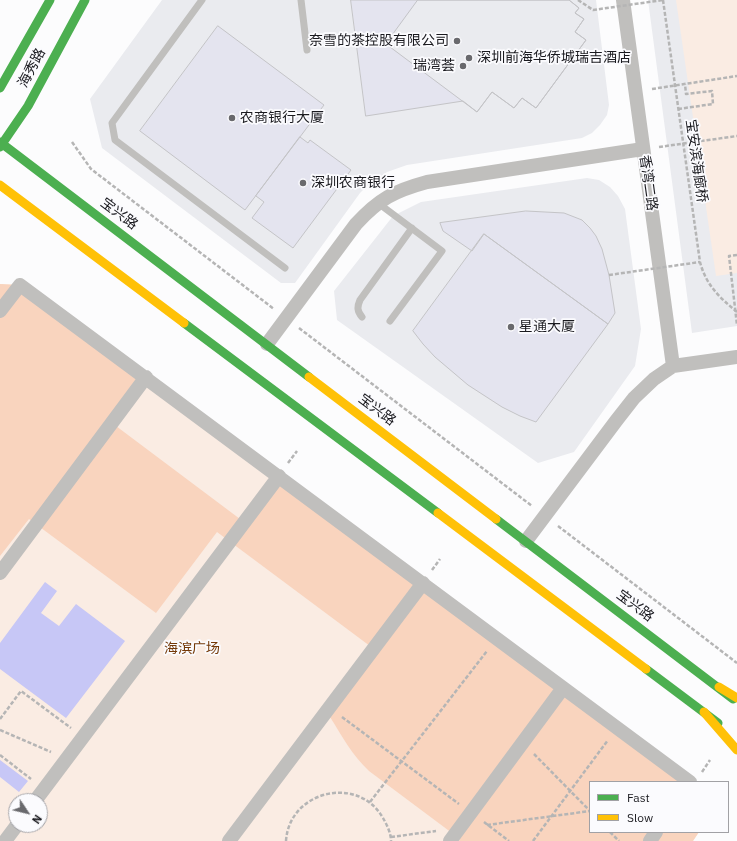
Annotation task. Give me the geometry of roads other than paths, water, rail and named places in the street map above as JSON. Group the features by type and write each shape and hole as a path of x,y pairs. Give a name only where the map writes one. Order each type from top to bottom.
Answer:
{"main road":[{"name":"海秀路","path":"0,88 50,0"},
{"name":"海秀路","path":"1,144 28,106 85,0"},
{"path":"57,51 89,12"},
{"name":"宝兴路","path":"1,144 737,701"},
{"path":"0,185 737,737"},
{"path":"719,687 737,698"},
{"path":"704,712 737,750"}],"street":[{"name":"香湾二路","path":"623,0 673,366"},
{"path":"266,344 356,224 378,203 392,194 427,182 643,149"},
{"path":"0,311 20,284 689,781"},
{"path":"526,541 616,420 634,398 654,379 673,366 737,357"},
{"path":"0,572 146,378"},
{"path":"42,793 278,476"},
{"path":"229,841 423,583"},
{"path":"450,841 563,688"}],"lane":[{"path":"202,0 112,123 115,140 285,268"},
{"path":"301,0 307,50"},
{"path":"378,203 442,251 390,321"},
{"path":"362,317 358,312 357,306 360,300 412,228"}],"water":[{"path":"45,582 57,591 41,613 59,626 76,604 125,641 66,718 0,669 0,643"},
{"path":"0,760 28,781 19,792 0,777"}],"place":[{"name":"奈雪的茶控股有限公司","path":"457,41"},
{"name":"深圳前海华侨城瑞吉酒店","path":"469,58"},
{"name":"瑞湾荟","path":"463,66"},
{"name":"农商银行大厦","path":"232,118"},
{"name":"深圳农商银行","path":"303,183"},
{"name":"星通大厦","path":"511,327"}],"park label":[{"name":"海滨广场","path":"192,649"}]}
